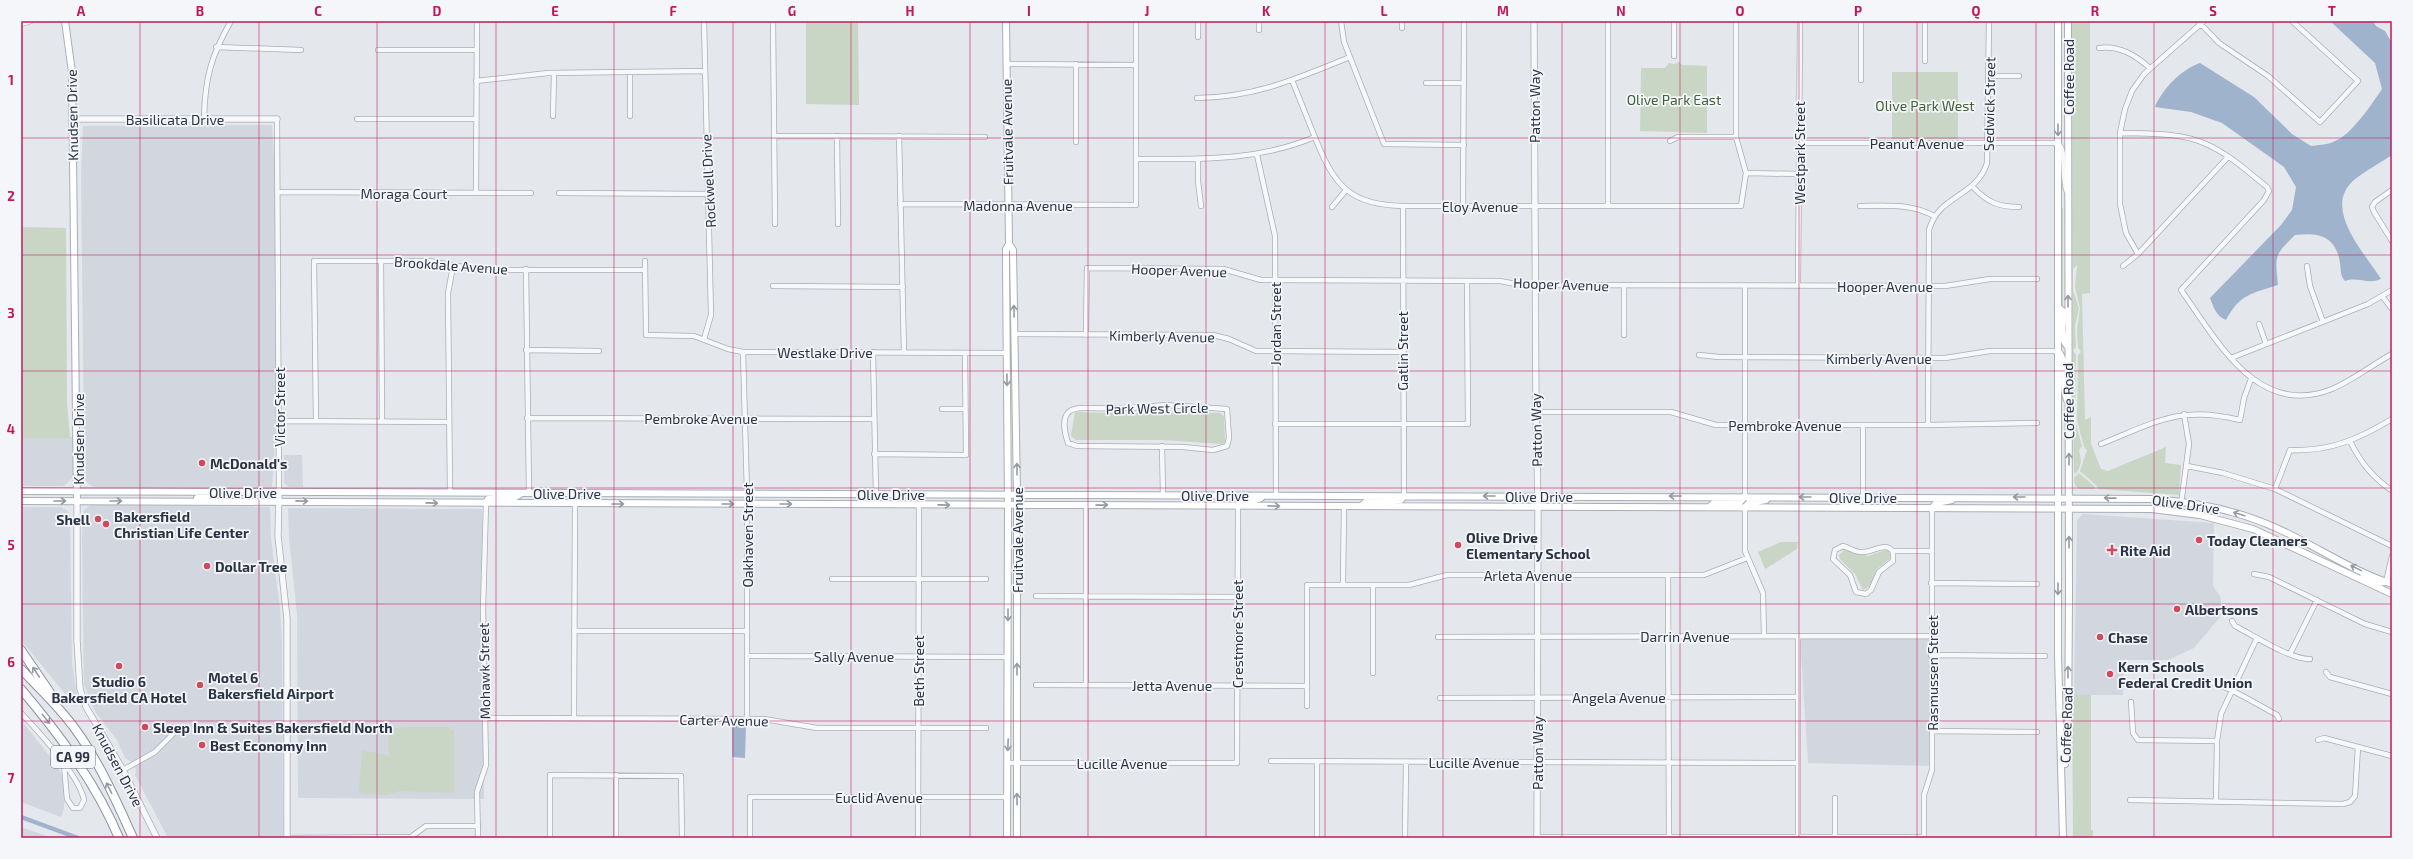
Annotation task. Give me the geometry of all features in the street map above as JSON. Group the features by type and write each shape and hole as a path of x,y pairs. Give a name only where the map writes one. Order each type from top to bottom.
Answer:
{"highway":[{"path":"21,650 65,716"},
{"name":"CA 99","path":"21,669 65,716 104,779 133,838"},
{"name":"CA 99","path":"21,689 47,720 74,757 105,809 119,838"}],"main road":[{"name":"Knudsen Drive","path":"65,21 72,72 77,502"},
{"name":"Fruitvale Avenue","path":"1006,21 1009,244 1006,249 1008,494 1007,838"},
{"name":"Coffee Road","path":"2058,21 2059,707 2063,781 2063,838"},
{"name":"Coffee Road","path":"2063,781 2068,736 2070,498 2068,347 2068,21"},
{"name":"Fruitvale Avenue","path":"1009,244 1014,250 1017,494 1017,838"},
{"path":"2058,307 2062,311 2063,338 2064,343 2068,347"},
{"path":"1006,311 1011,330 1015,334"},
{"path":"2058,351 2063,361 2064,396 2069,404"},
{"name":"Olive Drive","path":"21,491 2152,498 2182,501 2235,512 2270,525 2389,583"},
{"path":"180,501 208,496 213,492"},
{"path":"486,503 488,499 514,498 526,493"},
{"path":"1129,504 1158,500 1163,495"},
{"path":"1238,505 1242,502 1276,495"},
{"path":"1361,506 1367,501 1401,500 1404,496"},
{"path":"1709,507 1715,502 1740,502 1745,497"},
{"path":"1745,507 1749,502 1784,497"},
{"path":"1824,508 1858,502 1863,497"},
{"path":"1932,508 1936,503 1967,497"},
{"name":"Olive Drive","path":"21,501 278,501 1008,506 1129,504 2069,508 2180,512 2218,518 2253,529 2286,543 2392,594"},
{"path":"2336,568 2377,583 2389,583"}],"street":[{"path":"21,24 31,21"},
{"path":"204,118 206,81 216,48 230,21"},
{"path":"476,193 477,21"},
{"name":"Rockwell Drive","path":"704,21 706,138 710,194 711,315 704,339"},
{"path":"773,21 775,224"},
{"path":"1136,21 1136,159 1198,159 1258,155 1315,138"},
{"path":"1198,21 1198,37"},
{"path":"1259,21 1259,30"},
{"path":"1341,21 1342,36 1384,144 1464,145"},
{"path":"1402,21 1402,28"},
{"path":"1463,206 1464,21"},
{"name":"Patton Way","path":"1534,21 1536,412 1538,496 1537,837"},
{"path":"1608,21 1608,206"},
{"path":"1674,21 1674,56"},
{"path":"1736,21 1736,137 1746,174 1799,174"},
{"name":"Westpark Street","path":"1798,286 1800,21"},
{"path":"1861,21 1861,80"},
{"path":"1925,21 1925,62"},
{"name":"Sedwick Street","path":"1928,426 1928,238 1934,216 1947,202 1973,187 1985,170 1989,143 1989,21"},
{"path":"2138,254 2126,233 2121,214 2120,133 2128,100 2138,82 2150,68 2201,22 2219,43 2276,82 2320,122 2358,81 2292,21"},
{"path":"216,48 301,50"},
{"path":"2099,48 2116,48 2133,55 2150,68"},
{"path":"378,50 477,50"},
{"path":"1197,98 1247,94 1292,80 1350,57"},
{"path":"1006,64 1136,65"},
{"path":"1076,64 1076,142"},
{"path":"476,81 554,73 705,71"},
{"path":"630,72 630,116"},
{"path":"553,116 554,73"},
{"path":"1989,76 2019,76"},
{"name":"Eloy Avenue","path":"1292,80 1331,174 1346,190 1369,203 1403,206 1741,206 1746,174"},
{"path":"1426,83 1464,83"},
{"name":"Basilicata Drive","path":"73,118 277,119"},
{"name":"Victor Street","path":"277,119 279,421 278,501 279,548 287,619 287,838"},
{"path":"357,119 476,119"},
{"path":"2120,133 2186,137 2206,144 2228,157 2267,187 2269,191 2264,200 2181,290 2231,358 2252,379 2267,388 2285,393 2315,394 2340,385 2392,354"},
{"path":"774,136 985,137"},
{"path":"837,136 838,224"},
{"path":"899,136 904,353"},
{"path":"1670,141 1678,137 1736,137"},
{"name":"Peanut Avenue","path":"1800,143 2058,143"},
{"path":"2058,143 2063,150 2063,183 2068,193"},
{"name":"Jordan Street","path":"1258,155 1275,230 1276,495"},
{"path":"2122,266 2138,254 2228,157"},
{"name":"Madonna Avenue","path":"900,204 1136,205 1136,159"},
{"path":"1198,159 1198,181 1201,206"},
{"path":"1973,187 1982,197 1994,204 2019,207"},
{"path":"1332,207 1346,190"},
{"path":"2392,190 2375,202 2372,207 2392,241"},
{"name":"Moraga Court","path":"278,192 531,193"},
{"path":"559,194 710,194"},
{"name":"Gatlin Street","path":"1403,206 1402,424 1404,496"},
{"path":"1860,206 1907,206 1920,209 1934,216"},
{"name":"Brookdale Avenue","path":"316,421 314,261 429,262 473,270 645,270"},
{"path":"381,261 382,422"},
{"path":"645,261 645,270"},
{"path":"450,492 448,288 453,266"},
{"path":"2307,266 2310,286 2323,322"},
{"name":"Hooper Avenue","path":"1086,335 1087,268 1223,269 1254,279 1275,280 1500,281 1514,284 1535,285 1928,286 1957,285 1990,279 2037,279"},
{"path":"526,270 526,493"},
{"name":"Westlake Drive","path":"645,270 646,335 686,335 704,339 728,349 743,352 1006,353"},
{"path":"1275,424 1468,424 1467,281"},
{"path":"1624,285 1624,335"},
{"path":"773,286 903,287"},
{"path":"1745,286 1745,497"},
{"path":"2231,358 2323,322 2382,296 2392,290"},
{"path":"2382,296 2392,310"},
{"path":"2259,324 2266,344"},
{"name":"Kimberly Avenue","path":"1015,334 1214,335 1229,339 1249,350 1275,352 1402,352"},
{"path":"526,350 599,351"},
{"name":"Kimberly Avenue","path":"1699,355 1744,357 1928,358 1957,356 1990,351 2058,351"},
{"name":"Oakhaven Street","path":"743,352 744,418 748,494 747,719"},
{"path":"874,352 874,454 876,494"},
{"path":"874,454 966,455 965,353"},
{"path":"2101,444 2167,418 2184,414 2205,413 2240,420 2244,398 2252,379"},
{"name":"Park West Circle","path":"1166,405 1227,409 1229,438 1226,446 1213,450 1162,446 1077,446 1068,443 1065,417 1070,410 1078,408 1127,409 1166,405"},
{"path":"942,409 965,409"},
{"name":"Pembroke Avenue","path":"1536,412 1671,412 1708,424 1744,425 1928,426 2037,423"},
{"path":"2180,512 2189,444 2184,414"},
{"name":"Pembroke Avenue","path":"527,418 874,419"},
{"path":"2275,488 2290,450 2327,448 2350,441 2392,419"},
{"path":"279,421 449,422"},
{"path":"1863,425 1863,497"},
{"path":"2350,441 2360,460 2372,476 2391,490 2392,488"},
{"path":"1162,446 1163,495"},
{"path":"2187,466 2223,472 2275,488 2392,546"},
{"name":"Knudsen Drive","path":"77,502 77,640 80,689 86,707 123,770 157,838"},
{"name":"Mohawk Street","path":"478,838 477,792 486,764 483,610 486,503"},
{"path":"574,718 575,504"},
{"name":"Beth Street","path":"918,838 919,505"},
{"path":"1086,505 1086,685"},
{"name":"Crestmore Street","path":"1237,763 1238,505"},
{"path":"1343,585 1344,506"},
{"path":"1745,507 1744,543 1747,558 1763,593 1764,636"},
{"name":"Rasmussen Street","path":"1924,837 1924,795 1932,770 1932,508"},
{"path":"1893,551 1893,561 1879,572 1869,593 1862,594 1856,592 1850,575 1835,562 1833,556 1835,550 1840,546 1863,553 1884,546 1893,551 1931,551"},
{"path":"2389,583 2392,556"},
{"name":"Arleta Avenue","path":"1307,686 1307,585 1416,584 1447,575 1668,575 1711,573 1747,558"},
{"path":"2389,583 2392,572"},
{"path":"2254,574 2269,577 2365,624 2392,632"},
{"path":"1668,575 1669,837"},
{"path":"832,579 986,579"},
{"path":"1931,583 2037,584"},
{"path":"1373,585 1373,673"},
{"path":"1036,596 1237,597"},
{"path":"2290,654 2317,600"},
{"path":"2232,621 2235,626 2257,638 2303,660 2310,659"},
{"path":"574,631 747,631"},
{"path":"1798,636 1798,837"},
{"name":"Darrin Avenue","path":"1438,637 1932,636"},
{"path":"2216,800 2217,741 2221,714 2257,638"},
{"path":"1932,655 2045,656"},
{"name":"Sally Avenue","path":"747,656 1008,657"},
{"path":"2326,672 2330,677 2392,694"},
{"path":"2202,681 2209,681 2231,691 2277,714 2279,719"},
{"name":"Jetta Avenue","path":"1036,685 1307,686"},
{"path":"1307,686 1307,706"},
{"name":"Angela Avenue","path":"1440,698 1798,697"},
{"path":"2131,702 2133,733 2138,740 2217,741"},
{"path":"21,713 64,765 84,797 84,803 80,808 72,808 68,803 64,765"},
{"name":"Carter Avenue","path":"486,718 747,719 775,720 817,728 986,728"},
{"path":"123,770 155,752 175,732"},
{"path":"1932,732 2037,732"},
{"path":"2318,740 2324,738 2392,756"},
{"path":"2130,800 2216,800 2343,804 2350,802 2355,796 2358,747"},
{"name":"Lucille Avenue","path":"1271,761 1798,763"},
{"path":"1317,761 1317,838"},
{"path":"1406,762 1406,838"},
{"name":"Lucille Avenue","path":"1007,763 1237,763"},
{"path":"550,838 550,775 682,776 682,838"},
{"path":"616,776 616,838"},
{"name":"Euclid Avenue","path":"750,838 750,797 1007,797"},
{"path":"1835,798 1835,837"},
{"path":"287,838 411,837 426,826 478,826"},
{"path":"1537,837 1924,837"}],"shaded area":[{"path":"272,125 278,223 275,443 272,487 94,487 87,483 86,480 71,479 64,486 21,486 21,437 84,437 81,175 83,126"},
{"path":"284,455 302,455 303,487 289,487 284,483"},
{"path":"90,505 270,507 271,538 280,609 282,642 283,838 168,838 135,775 136,769 130,761 125,758 117,740 96,713 84,685 82,537 84,510"},
{"path":"21,507 61,507 68,511 70,515 72,663 78,703 75,706 21,640"},
{"path":"288,508 482,509 484,799 298,798 297,614 289,538"},
{"path":"2083,514 2214,523 2213,586 2221,598 2221,616 2194,648 2168,660 2123,660 2123,695 2074,695 2077,520"},
{"path":"1800,637 1932,637 1932,766 1808,763"},
{"path":"21,720 56,764 65,781 64,808 61,817 21,802"},
{"path":"21,827 52,838 21,838"}],"green space":[{"path":"806,21 858,21 859,105 806,104"},
{"path":"2072,21 2090,21 2090,293 2082,294 2085,420 2091,417 2091,444 2101,469 2108,471 2166,447 2165,463 2181,465 2179,495 2098,489 2096,485 2080,471 2087,450 2084,447 2077,420 2078,355 2081,352 2078,347 2077,330 2080,308 2075,287 2077,265 2073,269 2073,290 2079,308 2075,326 2076,347 2073,350 2076,355 2075,415 2073,415"},
{"name":"Olive Park East","path":"1679,62 1682,65 1707,66 1707,133 1640,131 1641,68 1665,68 1669,63 1674,64"},
{"name":"Olive Park West","path":"1892,72 1958,72 1958,139 1892,139"},
{"path":"2061,208 2063,208 2063,328 2061,328"},
{"path":"21,227 66,228 67,402 70,438 21,438"},
{"path":"1075,412 1220,413 1224,416 1225,442 1222,444 1162,440 1076,440 1071,436"},
{"path":"2076,424 2082,446 2079,450 2081,464 2076,474 2074,472 2073,425"},
{"path":"2079,473 2094,486 2095,489 2079,489 2075,485 2074,478"},
{"path":"1781,542 1798,542 1797,549 1765,569 1758,552"},
{"path":"1888,549 1891,558 1877,569 1870,586 1863,590 1855,574 1840,559 1839,555 1844,550 1868,556"},
{"path":"2072,695 2091,695 2091,830 2093,830 2093,838 2073,838"},
{"path":"408,727 448,727 454,731 454,793 399,791 386,795 362,794 359,791 362,750 389,756 388,729"}],"water":[{"path":"2330,21 2373,21 2376,26 2385,31 2392,43 2392,155 2354,180 2345,192 2342,204 2344,217 2350,231 2381,279 2376,281 2355,279 2345,281 2341,275 2338,254 2330,241 2319,235 2295,235 2283,247 2278,257 2276,267 2278,285 2253,293 2241,300 2231,311 2226,320 2218,314 2210,298 2281,225 2292,210 2296,187 2284,167 2222,123 2191,112 2155,107 2162,93 2173,80 2186,70 2200,63 2254,97 2292,134 2311,146 2328,144 2340,139 2354,127 2382,89 2375,63"},
{"path":"746,725 745,758 732,757 732,726"}],"waterway":[{"path":"21,817 78,838"}],"place":[{"name":"McDonald's","path":"202,463"},
{"name":"Shell","path":"98,519"},
{"name":"Bakersfield Christian Life Center","path":"106,524"},
{"name":"Today Cleaners","path":"2199,540"},
{"name":"Olive Drive Elementary School","path":"1458,545"},
{"name":"Rite Aid","path":"2112,550"},
{"name":"Dollar Tree","path":"207,566"},
{"name":"Albertsons","path":"2177,609"},
{"name":"Chase","path":"2100,637"},
{"name":"Studio 6 Bakersfield CA Hotel","path":"119,666"},
{"name":"Kern Schools Federal Credit Union","path":"2110,674"},
{"name":"Motel 6 Bakersfield Airport","path":"200,685"},
{"name":"Sleep Inn & Suites Bakersfield North","path":"145,727"},
{"name":"Best Economy Inn","path":"202,745"}]}
